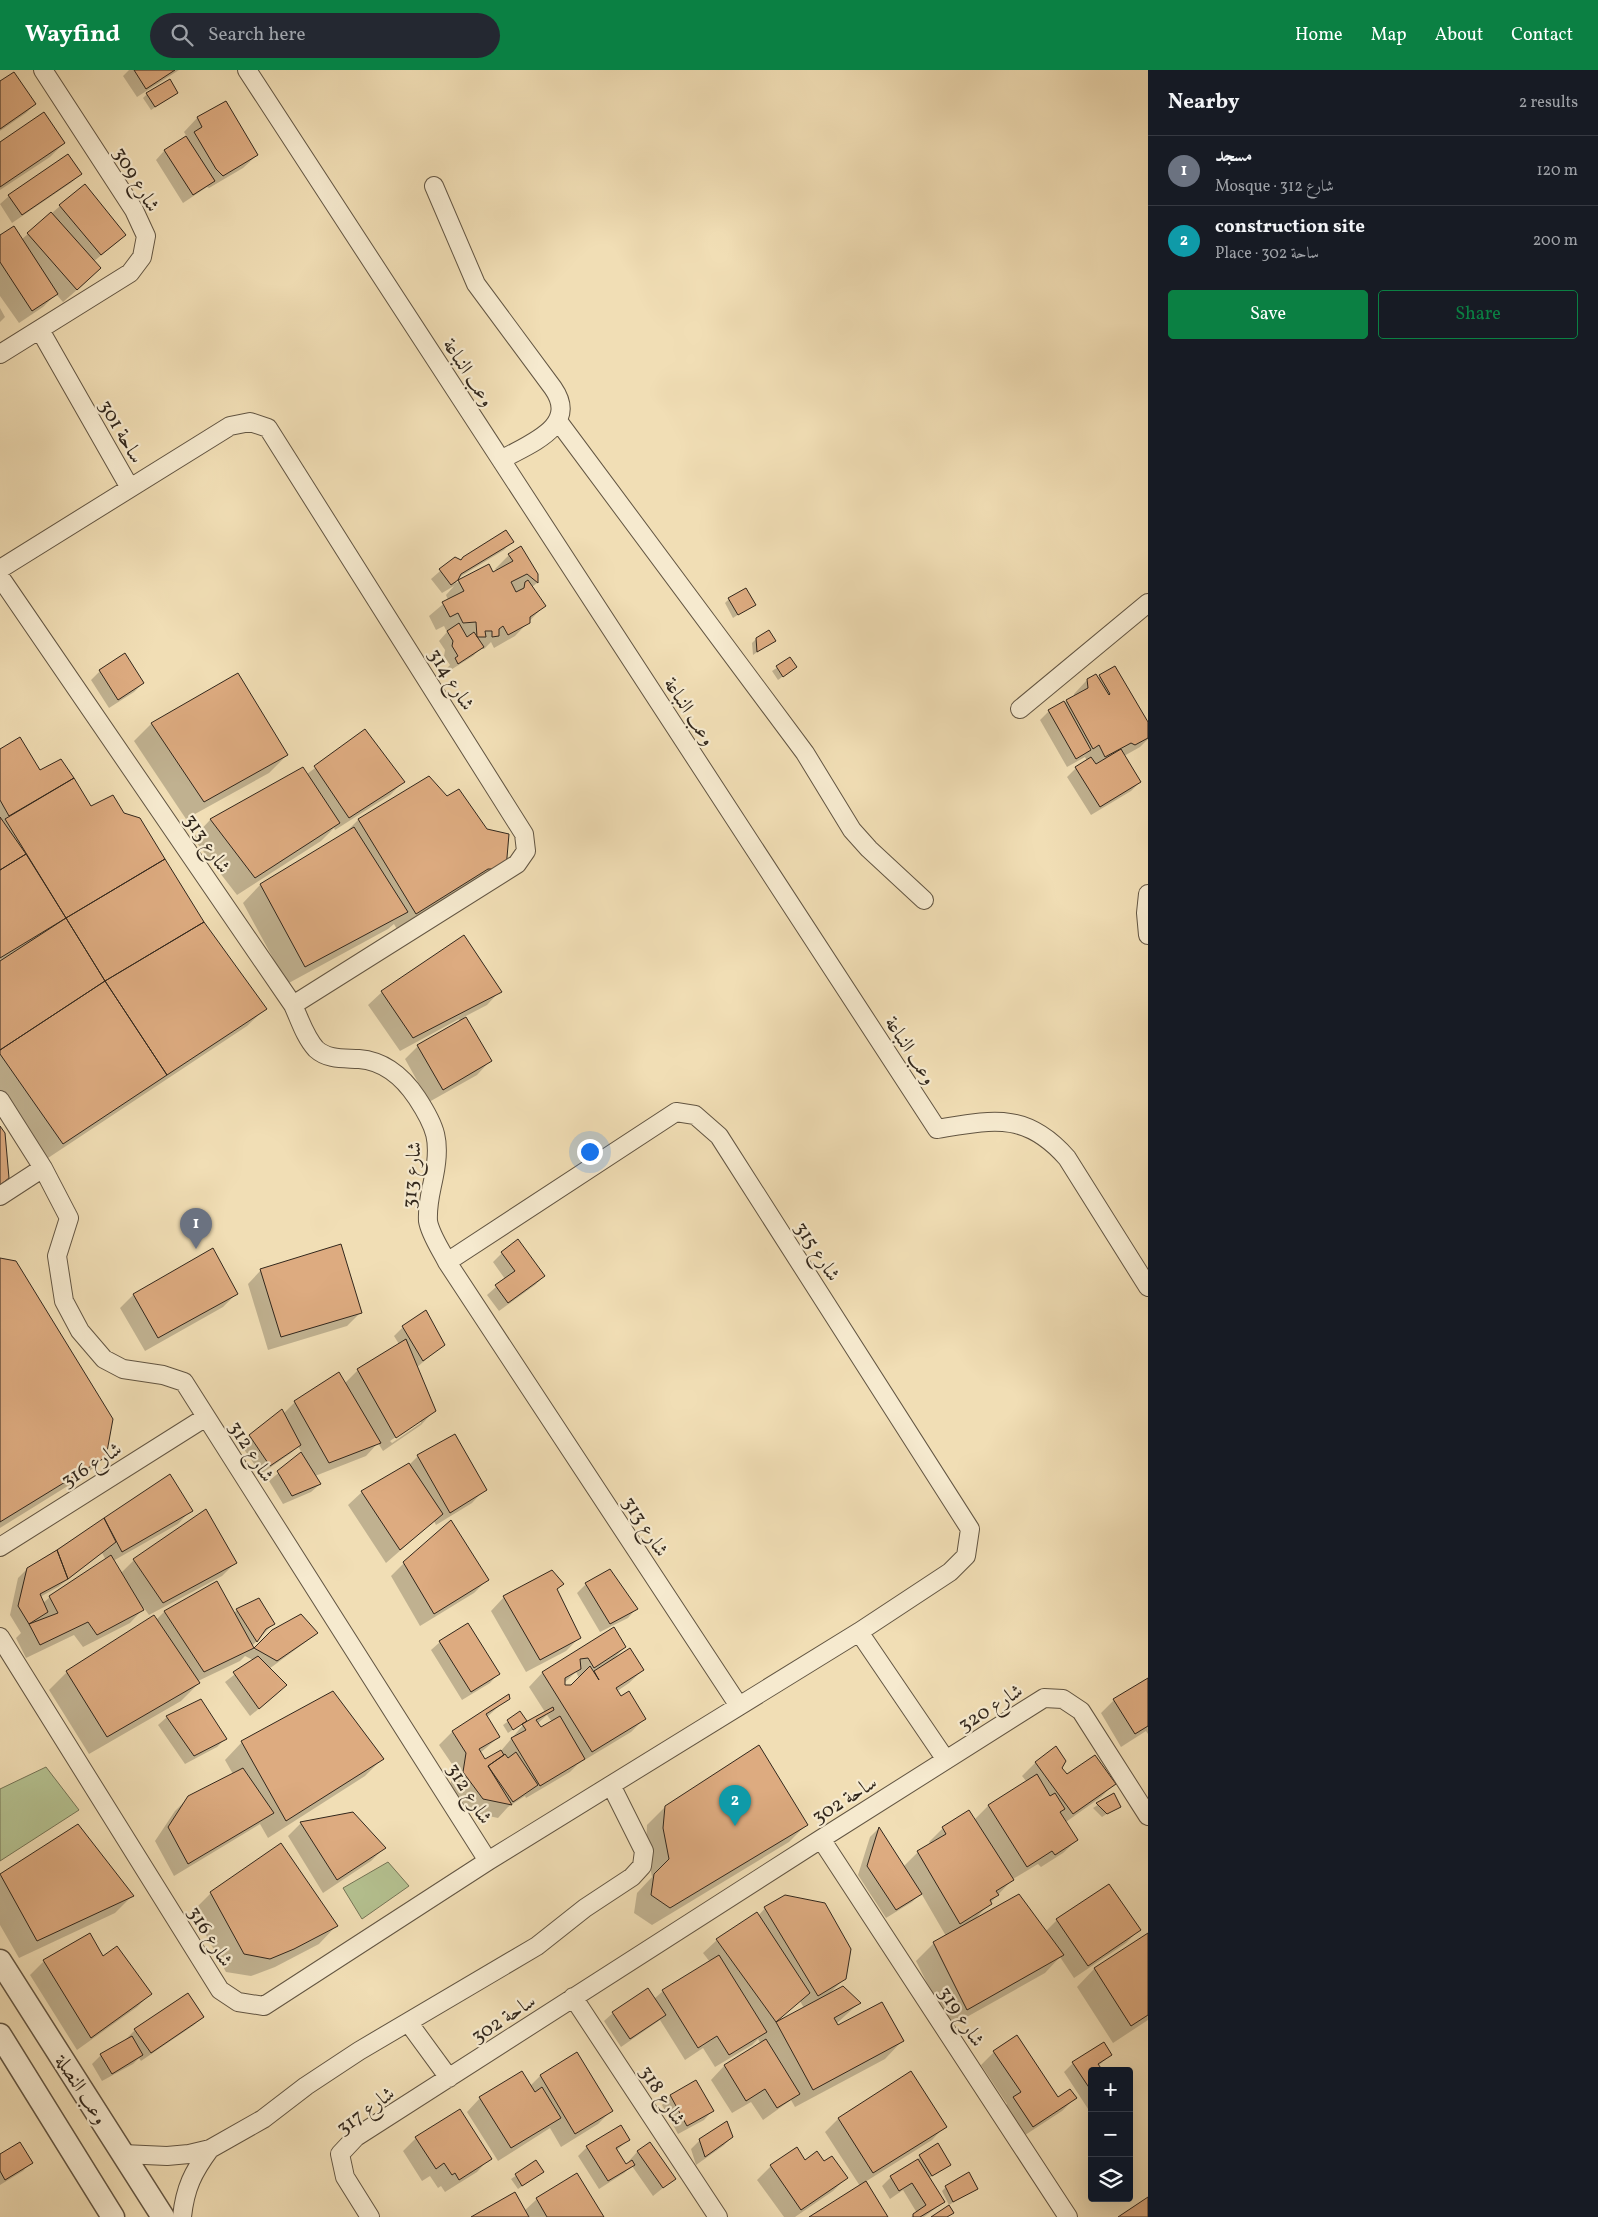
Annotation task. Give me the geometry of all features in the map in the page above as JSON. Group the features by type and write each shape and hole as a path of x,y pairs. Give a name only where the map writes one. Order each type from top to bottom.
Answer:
{"street":[{"name":"شارع 309","path":"40,330 130,273 142,257 146,236 134,210 43,70"},
{"name":"وعب النباعة","path":"247,70 937,1129 1000,1121 1020,1124 1038,1132 1054,1143 1067,1158 1148,1286"},
{"path":"434,186 476,284 558,395 561,413 558,421 549,432 501,460"},
{"path":"0,354 40,330"},
{"name":"ساحة 301","path":"0,569 130,488 40,330"},
{"path":"558,421 805,753 856,835 924,900"},
{"name":"شارع 314","path":"130,488 230,426 250,422 268,428 524,834 526,851 517,864 293,1005"},
{"name":"شارع 313","path":"0,577 293,1005 308,1039 317,1050 330,1057 362,1059 390,1068 416,1096 435,1128 438,1152 434,1178 427,1200 428,1223 446,1262 739,1706"},
{"path":"1020,709 1148,603"},
{"path":"1148,894 1146,913 1148,935"},
{"name":"شارع 312","path":"0,1100 43,1168 68,1218 57,1256 64,1301 80,1332 104,1359 122,1369 163,1375 184,1382 195,1396 206,1418 488,1861"},
{"name":"شارع 315","path":"446,1262 676,1112 695,1115 719,1136 970,1529 966,1556 950,1572 859,1632"},
{"path":"0,1196 43,1168"},
{"name":"شارع 316","path":"0,1547 206,1418"},
{"path":"488,1861 859,1632 946,1760"},
{"name":"شارع 316","path":"0,1637 220,1990 238,2002 264,2006 488,1861"},
{"name":"شارع 320","path":"946,1760 1044,1698 1064,1699 1081,1711 1148,1816"},
{"name":"ساحة 302","path":"449,2078 821,1838 946,1760"},
{"path":"123,2154 167,2156 189,2154 210,2149 263,2119 306,2086 408,2022 538,1946 585,1908 638,1872 642,1866 644,1850 611,1785"},
{"name":"شارع 319","path":"821,1838 1068,2217"},
{"name":"وعب النصلة","path":"0,1962 163,2217"},
{"name":"شارع 318","path":"573,1997 718,2217"},
{"path":"408,2022 449,2078"},
{"name":"وعب النصلة","path":"0,2035 113,2217"},
{"name":"شارع 317","path":"370,2217 345,2177 340,2154 356,2138 449,2078"},
{"path":"182,2217 184,2197 194,2172 210,2149"}],"green space":[{"path":"46,1767 79,1810 0,1861 0,1789"},
{"path":"388,1862 409,1886 362,1919 343,1888"}],"building":[{"path":"134,70 175,70 146,89"},
{"path":"14,72 36,104 0,129 0,81"},
{"path":"170,79 178,93 155,107 146,93"},
{"path":"226,101 258,155 223,176 216,169 194,132 202,127 197,117"},
{"path":"44,112 65,143 0,187 0,142"},
{"path":"186,136 215,181 193,195 164,150"},
{"path":"68,154 82,174 22,215 8,195"},
{"path":"85,184 126,235 101,255 59,205"},
{"path":"51,212 101,268 77,290 27,233"},
{"path":"14,226 58,294 32,311 0,262 0,235"},
{"path":"506,530 514,542 461,574 458,580 451,585 439,569 455,557 461,560"},
{"path":"521,546 538,574 538,583 527,574 511,582 516,592 524,588 525,582 528,580 546,606 530,617 530,623 508,635 503,626 499,629 499,636 492,637 492,631 485,631 486,637 477,637 476,622 463,623 458,613 450,617 442,602 464,591 458,580 489,564 493,572 513,561 508,554"},
{"path":"746,588 756,605 738,615 728,598"},
{"path":"459,623 467,637 474,632 484,647 458,664 455,658 458,656 452,646 453,641 447,631"},
{"path":"769,630 776,641 757,652 756,638"},
{"path":"125,653 144,683 118,700 99,670"},
{"path":"790,657 797,667 783,677 776,666"},
{"path":"1115,666 1148,722 1148,738 1135,745 1131,743 1105,757 1099,745 1093,749 1066,700 1088,688 1087,679 1096,674 1109,695 1099,675"},
{"path":"238,673 288,755 204,802 151,723"},
{"path":"1064,701 1091,750 1076,759 1048,710"},
{"path":"365,729 405,782 349,818 314,766"},
{"path":"20,737 40,770 61,759 74,778 9,816 0,800 0,749"},
{"path":"1121,749 1141,782 1100,807 1075,767 1091,757 1096,764"},
{"path":"303,767 340,823 255,878 210,819"},
{"path":"429,776 447,796 459,789 487,829 509,834 506,869 488,869 416,914 358,819"},
{"path":"74,778 91,806 113,795 124,813 140,818 165,859 66,918 5,819"},
{"path":"0,817 26,854 0,870"},
{"path":"354,827 408,912 305,967 260,884"},
{"path":"26,854 66,918 0,958 0,870"},
{"path":"165,859 204,922 105,981 66,918"},
{"path":"66,918 105,981 0,1050 0,961"},
{"path":"204,922 267,1009 167,1075 105,981"},
{"path":"464,935 502,992 413,1038 381,991"},
{"path":"105,981 167,1075 63,1144 0,1054 0,1050"},
{"path":"466,1017 492,1061 443,1090 417,1045"},
{"path":"0,1126 5,1133 9,1178 0,1185"},
{"path":"518,1239 545,1276 508,1303 495,1285 515,1271 501,1252"},
{"path":"341,1244 362,1313 281,1337 260,1269"},
{"path":"213,1248 238,1294 158,1338 133,1294"},
{"path":"0,1258 16,1261 113,1419 106,1457 0,1522"},
{"path":"426,1310 445,1345 423,1361 402,1326"},
{"path":"406,1339 436,1411 396,1438 357,1369"},
{"path":"339,1372 381,1443 329,1463 294,1401"},
{"path":"282,1409 301,1445 270,1466 249,1435"},
{"path":"455,1434 487,1490 450,1513 417,1455"},
{"path":"301,1452 321,1484 292,1496 277,1471"},
{"path":"409,1463 443,1514 400,1550 361,1491"},
{"path":"170,1474 193,1511 122,1552 104,1518"},
{"path":"206,1509 237,1563 163,1603 133,1559"},
{"path":"104,1518 116,1542 68,1579 57,1550"},
{"path":"451,1520 489,1580 434,1614 403,1562"},
{"path":"57,1550 68,1579 40,1594 48,1612 29,1624 18,1606 27,1568"},
{"path":"111,1555 144,1610 97,1635 88,1622 40,1645 29,1624 58,1613 49,1596"},
{"path":"610,1569 638,1609 610,1624 585,1583"},
{"path":"552,1570 564,1584 557,1589 581,1638 540,1660 503,1596"},
{"path":"217,1581 254,1648 204,1672 164,1611"},
{"path":"259,1598 275,1624 266,1629 257,1642 236,1609"},
{"path":"301,1614 318,1633 277,1661 254,1648 272,1630"},
{"path":"154,1615 200,1683 107,1737 66,1671"},
{"path":"468,1623 500,1674 471,1692 439,1641"},
{"path":"614,1627 626,1647 594,1668 588,1658 580,1659 581,1669 565,1678 565,1685 571,1685 590,1666 599,1680 594,1671 630,1648 644,1670 616,1688 621,1696 629,1691 646,1719 592,1752 542,1672"},
{"path":"258,1656 287,1685 259,1709 233,1672"},
{"path":"1148,1678 1148,1726 1135,1734 1113,1699"},
{"path":"333,1691 384,1759 286,1821 241,1741"},
{"path":"509,1694 510,1699 486,1714 500,1737 479,1749 485,1759 501,1750 504,1755 488,1766 512,1805 483,1799 463,1772 466,1753 452,1731"},
{"path":"201,1699 227,1739 194,1756 166,1716"},
{"path":"553,1707 554,1710 536,1720 541,1727 560,1716 585,1759 540,1786 511,1738 526,1730 522,1724"},
{"path":"520,1711 527,1721 513,1730 507,1720"},
{"path":"759,1745 808,1825 670,1908 651,1895 654,1874 669,1859 663,1828 665,1806"},
{"path":"1056,1746 1066,1761 1062,1768 1067,1774 1095,1755 1116,1784 1073,1814 1035,1762"},
{"path":"516,1752 538,1785 513,1802 488,1766 505,1754 508,1758"},
{"path":"243,1768 274,1813 188,1864 168,1827 188,1796"},
{"path":"1037,1774 1050,1796 1055,1793 1065,1809 1060,1812 1078,1840 1055,1855 1052,1851 1027,1867 988,1805"},
{"path":"1114,1793 1121,1807 1107,1814 1096,1803"},
{"path":"969,1810 1014,1880 996,1891 999,1895 990,1900 992,1904 960,1924 917,1851 946,1834 942,1827"},
{"path":"353,1812 386,1848 337,1880 300,1822"},
{"path":"78,1824 134,1896 37,1941 0,1874"},
{"path":"879,1827 922,1894 896,1910 867,1866"},
{"path":"281,1843 338,1926 270,1959 244,1954 210,1892"},
{"path":"1109,1884 1141,1930 1088,1966 1056,1919"},
{"path":"1019,1894 1064,1955 967,2010 933,1942"},
{"path":"785,1895 825,1903 851,1949 846,1979 818,1996 764,1907"},
{"path":"757,1912 810,1993 776,2022 716,1939"},
{"path":"90,1933 103,1956 117,1946 152,1994 91,2038 43,1960"},
{"path":"1148,1933 1148,2015 1131,2026 1094,1968"},
{"path":"719,1955 767,2032 729,2055 717,2036 698,2048 662,1990"},
{"path":"843,1986 861,2003 834,2018 838,2025 882,2002 904,2041 813,2090 776,2022"},
{"path":"648,1988 666,2015 630,2039 612,2012"},
{"path":"188,1993 204,2017 151,2053 134,2029"},
{"path":"1017,2035 1058,2097 1070,2089 1077,2098 1033,2127 1013,2097 1021,2092 993,2051"},
{"path":"132,2036 143,2055 112,2074 100,2054"},
{"path":"766,2039 800,2094 777,2108 765,2089 746,2101 724,2065"},
{"path":"1104,2042 1112,2055 1098,2064 1100,2067 1088,2067 1088,2086 1072,2062"},
{"path":"577,2052 613,2111 575,2134 540,2075"},
{"path":"522,2071 535,2092 542,2087 561,2118 511,2148 479,2097"},
{"path":"911,2071 947,2127 873,2173 838,2118"},
{"path":"696,2080 714,2111 687,2126 670,2095"},
{"path":"460,2109 492,2159 459,2180 455,2173 452,2175 444,2163 436,2169 415,2137"},
{"path":"727,2121 733,2137 705,2157 699,2139"},
{"path":"621,2125 630,2140 616,2148 626,2164 632,2160 635,2165 608,2181 586,2146"},
{"path":"20,2142 33,2163 5,2180 0,2171 0,2154"},
{"path":"650,2142 676,2179 663,2188 637,2151"},
{"path":"938,2143 951,2165 932,2176 919,2155"},
{"path":"797,2147 805,2160 817,2151 824,2161 832,2156 848,2178 801,2210 770,2165"},
{"path":"918,2159 945,2202 920,2217 913,2217 913,2214 926,2205 912,2183 899,2191 890,2176"},
{"path":"536,2160 544,2172 522,2186 515,2174"},
{"path":"969,2172 978,2189 953,2202 945,2186"},
{"path":"577,2173 604,2217 547,2217 536,2198"},
{"path":"866,2181 888,2217 809,2217"},
{"path":"515,2192 529,2217 471,2217"},
{"path":"1148,2197 1148,2217 1118,2217"},
{"path":"949,2205 954,2213 947,2217 931,2217"}],"place":[{"name":"مسجد","path":"196,1249"},
{"name":"construction site","path":"735,1826"}]}
